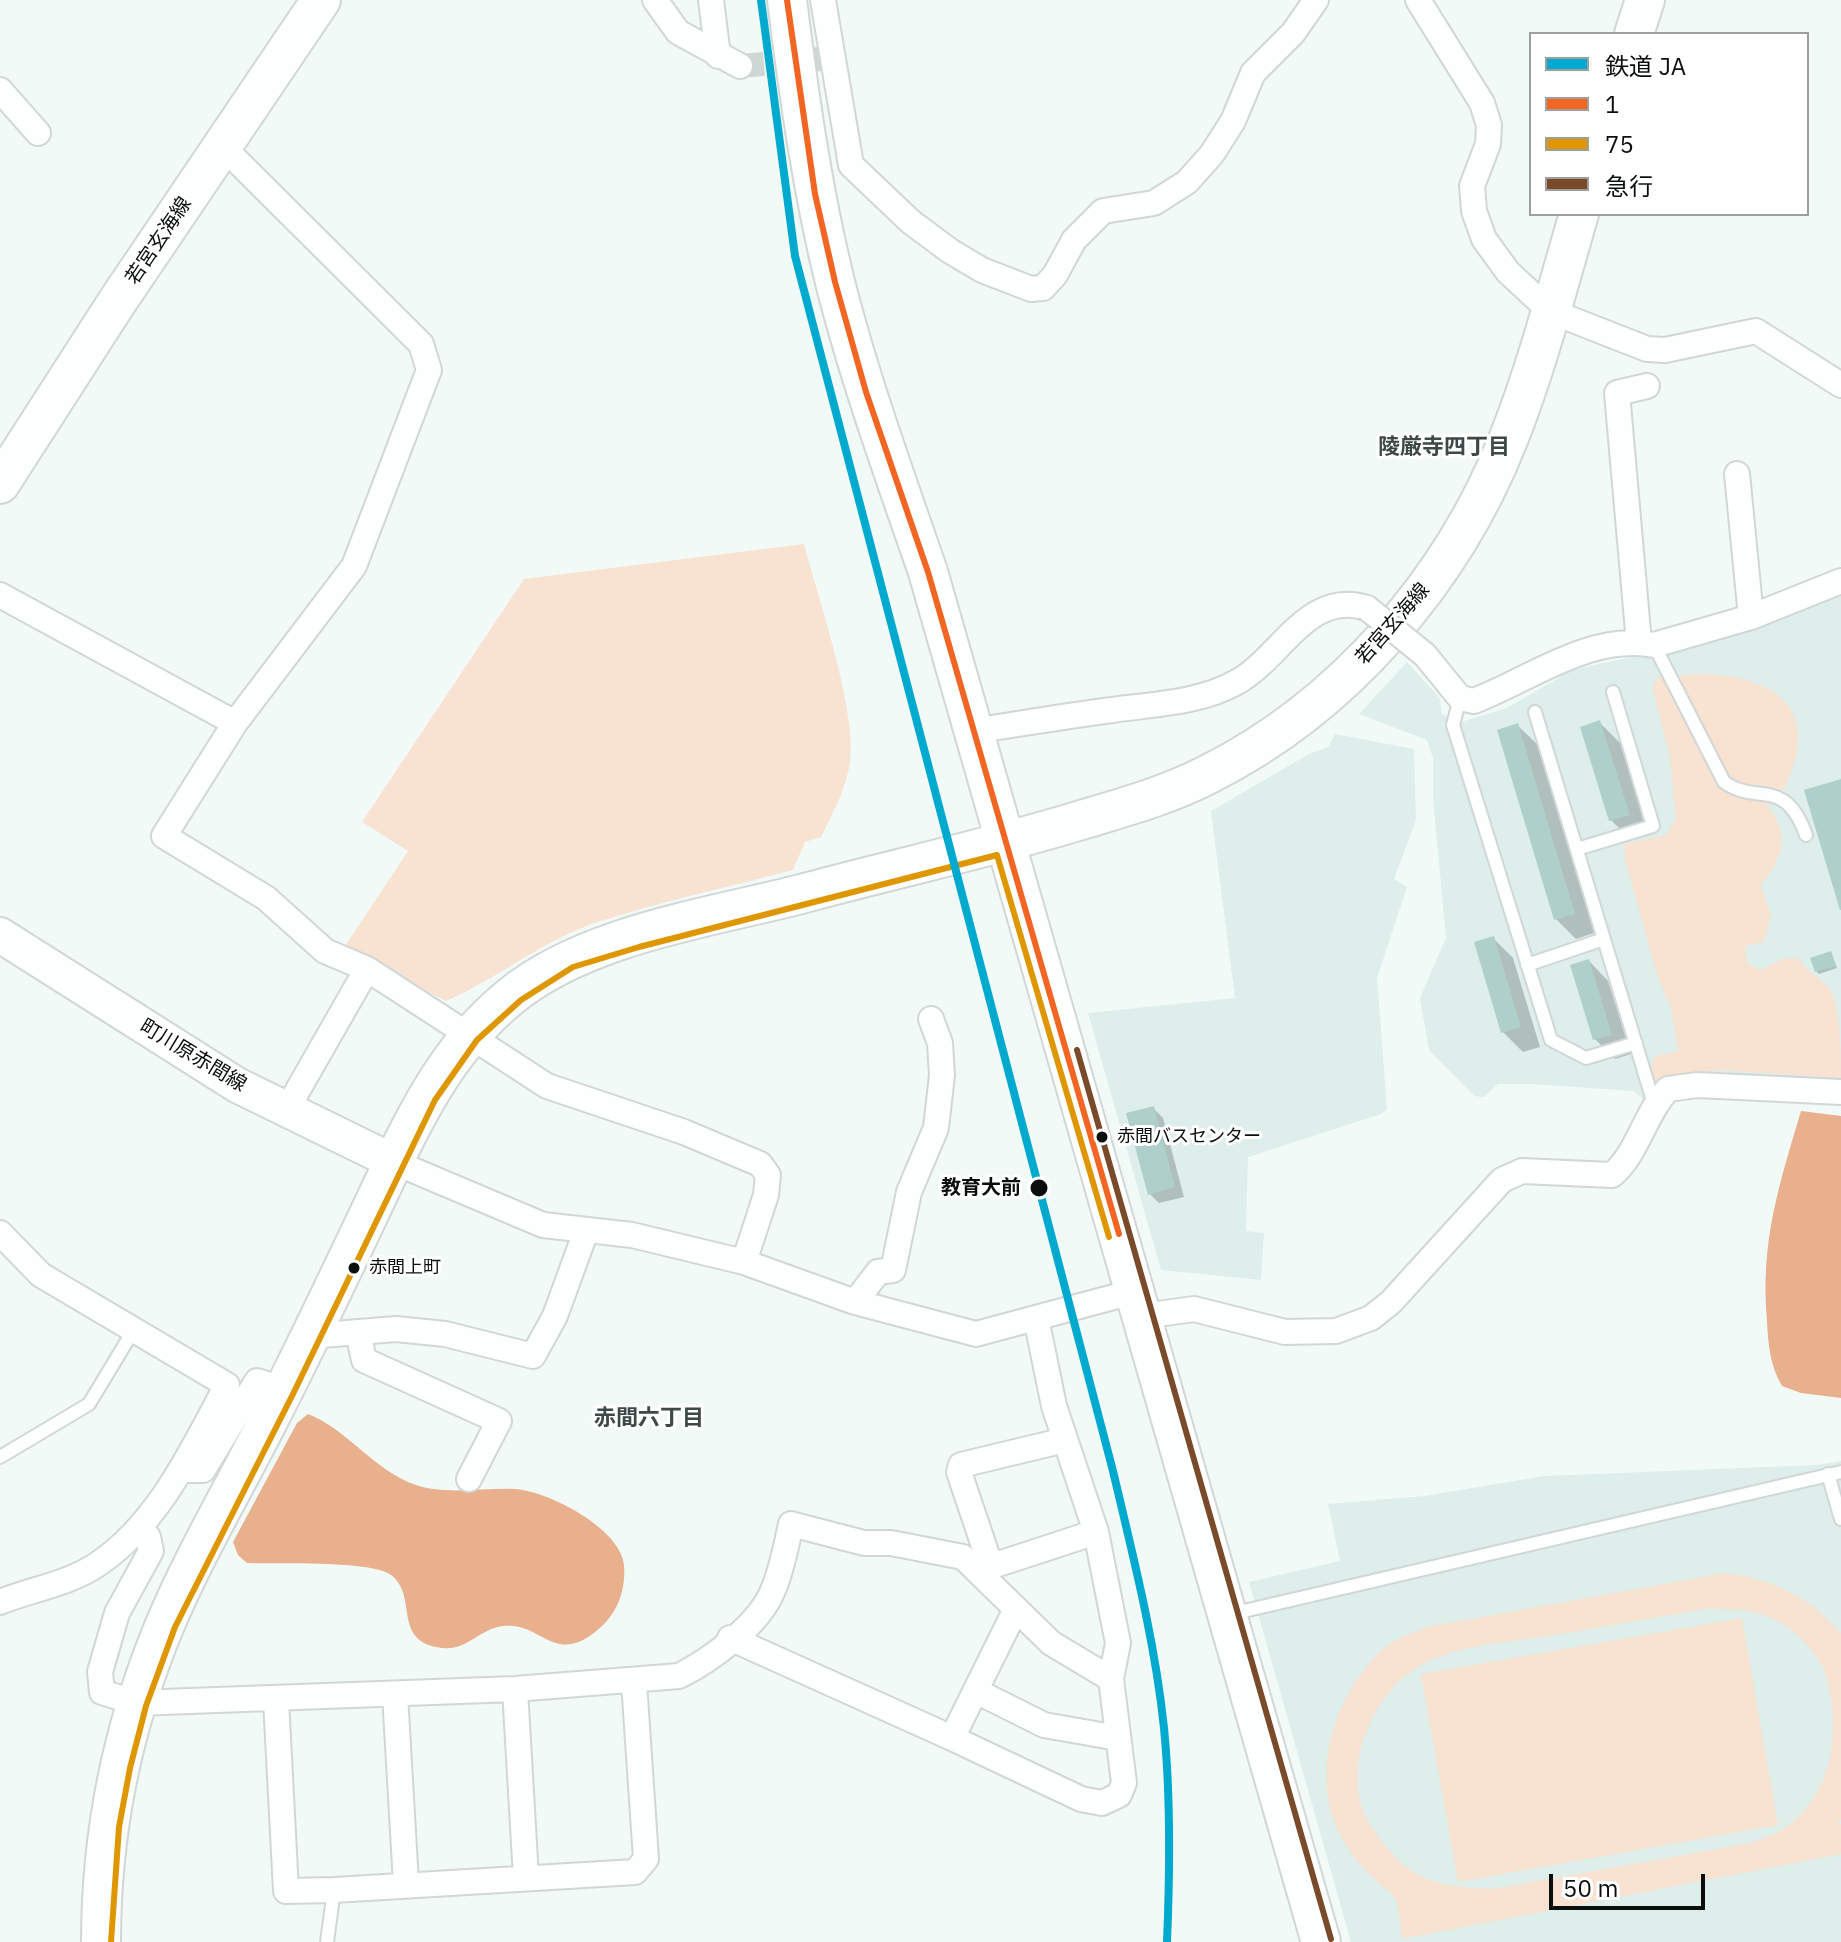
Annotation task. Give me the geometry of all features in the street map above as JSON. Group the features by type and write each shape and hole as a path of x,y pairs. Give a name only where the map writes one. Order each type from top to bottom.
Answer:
{"main road":[{"name":"若宮玄海線","path":"0,484 321,0"},
{"path":"787,0 815,194 835,282 866,392 928,572 972,731 987,848 1139,1303 1321,1942"},
{"path":"1635,32 1645,0"},
{"name":"若宮玄海線","path":"101,1942 109,1826 136,1703 166,1623 284,1390 426,1095 469,1033 515,992 569,958 636,937 918,863 987,848 1139,803 1203,778 1264,743 1365,658 1411,609 1447,558 1479,503 1508,439 1578,216"},
{"name":"町川原赤間線","path":"0,935 237,1085 394,1162"}],"street":[{"path":"655,0 678,32 729,61 711,0"},
{"path":"823,0 851,165 911,222 950,251 982,270 1031,289 1043,288 1055,275 1074,240 1103,211 1154,203 1187,182 1212,154 1233,121 1253,73 1293,33 1316,0"},
{"path":"1418,0 1482,103 1489,125 1488,144 1472,186 1474,211 1484,239 1508,272 1550,311 1647,349 1665,350 1756,331 1841,385"},
{"path":"0,90 38,133"},
{"path":"223,147 421,344 429,370 354,566 235,723 164,836 266,898 325,951 367,969 547,1086 684,1132 760,1164 768,1175 766,1195 744,1262"},
{"path":"1647,386 1617,393 1647,644"},
{"path":"1737,474 1751,617"},
{"path":"972,731 1216,694 1255,672 1309,615 1333,605 1350,603 1367,608 1425,655 1460,698 1474,701 1575,653 1647,644 1751,617 1841,581"},
{"path":"0,595 235,723"},
{"path":"287,1109 367,969"},
{"path":"855,1302 878,1272 893,1270 909,1192 936,1128 942,1075 940,1043 931,1019"},
{"path":"394,1162 543,1225 632,1235 744,1262 855,1302 976,1334 1090,1303 1139,1303 1194,1309 1285,1332 1336,1331 1371,1318 1391,1302 1502,1180 1522,1171 1612,1175 1626,1163 1654,1104 1668,1089 1682,1085 1796,1087 1841,1092"},
{"path":"310,1336 396,1329 445,1334 533,1356 555,1316 586,1231"},
{"path":"0,1602 66,1580 98,1564 140,1527 181,1470 227,1385 41,1275 2,1241"},
{"path":"730,1638 1081,1799 1102,1803 1119,1795 1124,1783 1111,1679 1118,1643 1096,1532 1054,1406 1040,1317"},
{"path":"358,1332 364,1360 499,1421 469,1479"},
{"path":"181,1470 203,1470 257,1381 284,1390"},
{"path":"1065,1440 961,1465 959,1472 985,1567 1015,1611 1051,1643 1111,1679"},
{"path":"140,1527 148,1537 151,1551 117,1613 100,1672 102,1692 136,1703 515,1689 634,1682 679,1676 702,1665 730,1638 743,1632 773,1592 791,1524 864,1543 891,1543 963,1557 985,1567 1096,1532"},
{"path":"952,1738 1015,1611"},
{"path":"276,1700 286,1891 334,1890 635,1872 646,1859 634,1682"},
{"path":"515,1689 526,1878"},
{"path":"976,1691 1044,1725 1118,1738"},
{"path":"395,1694 406,1884"}],"lane":[{"path":"1647,644 1724,782 1731,787 1762,792 1784,801 1797,811 1806,835"},
{"path":"1577,849 1653,826 1613,692"},
{"path":"1460,698 1453,725 1551,1040 1586,1058 1636,1043"},
{"path":"1535,712 1654,1104"},
{"path":"1527,965 1604,939"},
{"path":"0,1457 89,1404 133,1331"},
{"path":"1228,1615 1834,1473 1841,1519"},
{"path":"327,1942 334,1890"}],"shaded area":[{"path":"804,544 842,684 851,740 848,772 834,810 821,837 805,842 793,870 592,924 554,941 446,1001 343,949 408,851 362,822 524,579"},
{"path":"1841,592 1841,1083 1646,1102 1634,1091 1530,1084 1498,1084 1484,1097 1474,1096 1429,1050 1420,998 1446,938 1433,798 1433,758 1427,740 1359,714 1407,662 1440,698 1442,714 1461,722 1507,708 1572,670 1695,643"},
{"path":"1694,674 1747,680 1784,700 1794,716 1798,736 1795,760 1784,789 1771,791 1768,807 1780,826 1781,837 1779,857 1761,884 1771,917 1764,942 1745,946 1747,963 1761,970 1782,959 1798,958 1830,989 1838,1019 1841,1078 1718,1070 1653,1081 1651,1067 1655,1056 1678,1051 1671,1008 1657,975 1626,863 1624,844 1666,835 1676,820 1670,757 1652,687 1658,677"},
{"path":"1335,734 1414,749 1416,820 1394,879 1407,887 1377,978 1387,1109 1381,1114 1248,1157 1246,1231 1264,1233 1261,1280 1161,1270 1088,1013 1235,998 1211,811 1309,754 1328,747"},
{"path":"1801,1111 1841,1116 1841,1398 1801,1393 1782,1386 1769,1346 1766,1265 1769,1239 1779,1189"},
{"path":"308,1414 334,1429 394,1475 421,1487 448,1490 516,1489 547,1497 582,1515 611,1538 620,1552 624,1582 613,1613 602,1626 572,1644 550,1641 517,1626 503,1626 459,1646 442,1648 426,1644 416,1637 399,1584 391,1575 380,1570 344,1565 247,1563 238,1555 233,1542 297,1423"},
{"path":"1841,1461 1841,1942 1351,1942 1249,1582 1340,1561 1328,1504 1425,1496 1545,1476 1816,1465"},
{"path":"1725,1573 1759,1580 1789,1591 1816,1609 1841,1633 1841,1819 1838,1824 1841,1824 1841,1854 1402,1939 1394,1897 1359,1863 1342,1838 1332,1813 1327,1787 1327,1761 1341,1709 1369,1663 1392,1642 1427,1627","holes":["1706,1609 1754,1612 1771,1618 1806,1643 1824,1669 1833,1734 1825,1776 1802,1813 1781,1830 1751,1843 1493,1889 1453,1885 1422,1877 1396,1858 1371,1826 1359,1797 1358,1765 1362,1744 1373,1716 1384,1699 1404,1677 1420,1666 1456,1651 1476,1647"]},
{"path":"1742,1618 1778,1825 1458,1882 1421,1674"}],"building":[{"path":"1600,720 1630,815 1609,821 1580,727"},
{"path":"1518,723 1575,914 1554,920 1497,730"},
{"path":"1841,779 1841,910 1840,910 1804,790"},
{"path":"1494,936 1521,1027 1501,1033 1474,942"},
{"path":"1831,951 1836,966 1815,972 1810,958"},
{"path":"1589,959 1612,1035 1593,1040 1570,965"},
{"name":"赤間バスセンター","path":"1154,1106 1175,1187 1148,1195 1126,1113"}],"tunnel":[{"path":"740,66 832,58"}],"rail line":[{"name":"JA","path":"761,0 795,256 1113,1471 1143,1599 1160,1695 1166,1755 1169,1835 1167,1942"}],"transit line":[{"name":"1","path":"787,0 815,194 835,282 866,392 928,572 1119,1234"},
{"name":"75","path":"111,1942 119,1827 130,1768 146,1706 175,1627 293,1394 435,1100 477,1040 521,1000 573,967 639,947 997,855 1109,1237"},
{"name":"急行","path":"1077,1050 1331,1939"}],"place":[{"name":"赤間バスセンター","path":"1102,1137"},
{"name":"教育大前","path":"1039,1188"},
{"name":"赤間上町","path":"354,1268"}],"district":[{"name":"陵厳寺四丁目","path":"1444,448"},
{"name":"赤間六丁目","path":"649,1419"}]}
